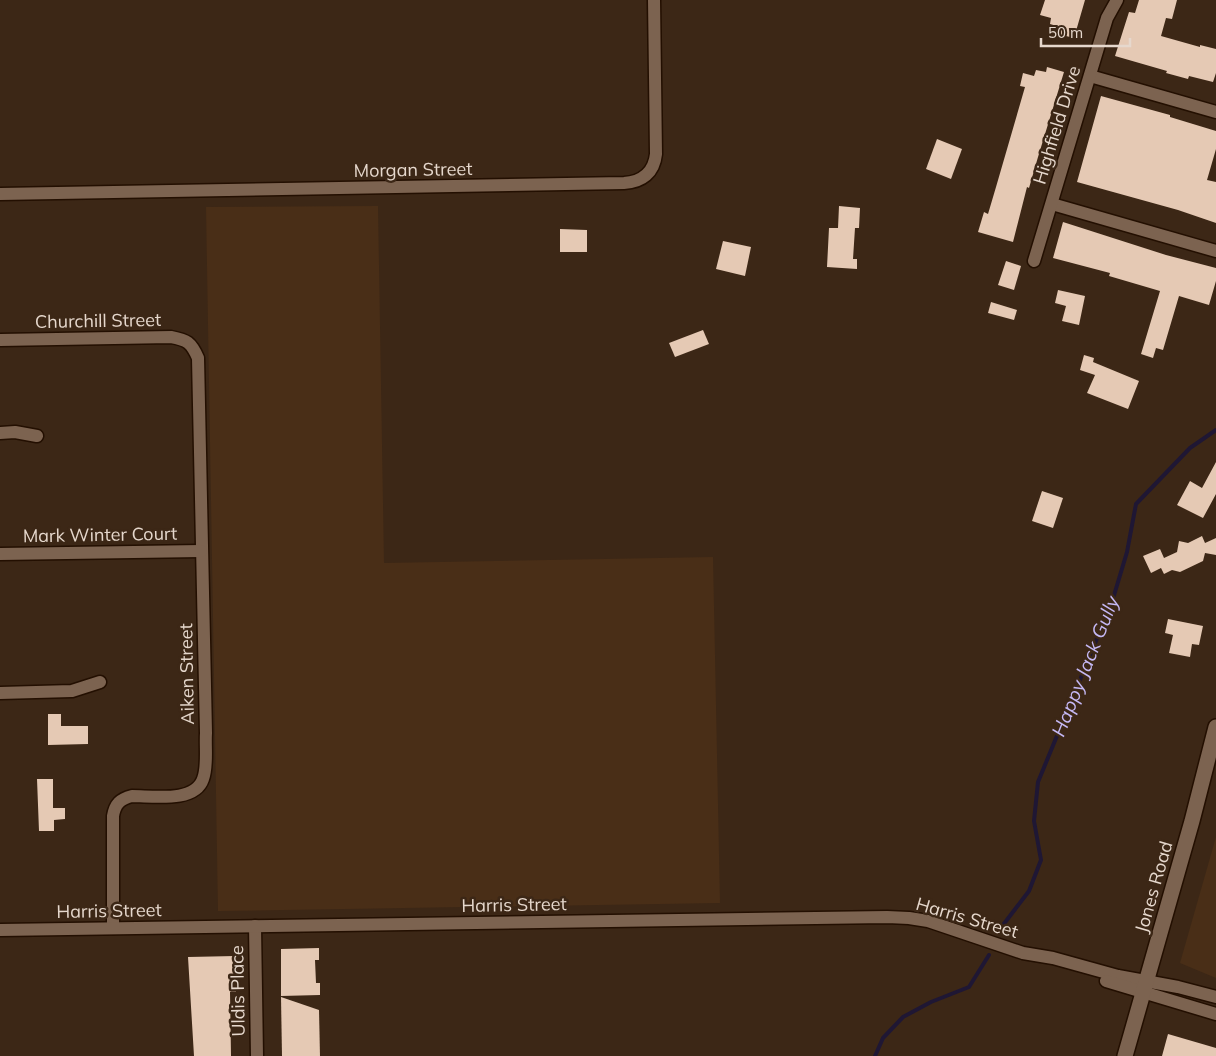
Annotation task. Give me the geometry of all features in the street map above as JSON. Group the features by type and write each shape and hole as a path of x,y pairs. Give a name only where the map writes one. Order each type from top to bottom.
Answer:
{"street":[{"name":"Morgan Street","path":"0,194 624,184 636,181 645,177 652,170 656,154 654,0"},
{"name":"Highfield Drive","path":"1034,260 1107,18 1117,0"},
{"path":"1090,76 1216,112"},
{"path":"1052,204 1216,251"},
{"name":"Churchill Street","path":"0,340 171,337 185,340 193,347"},
{"name":"Aiken Street","path":"113,928 114,808 124,798 132,796 188,794 200,786 204,778 206,733 198,358 193,347"},
{"path":"0,432 15,432 37,436"},
{"name":"Mark Winter Court","path":"0,554 202,551"},
{"path":"0,693 72,691 100,682"},
{"name":"Jones Road","path":"1125,1056 1216,727"},
{"name":"Harris Street","path":"0,930 887,917 928,921 1023,953 1053,958 1118,976 1145,987"},
{"name":"Uldis Place","path":"255,926 257,1056"},
{"path":"1145,987 1178,987 1216,998"},
{"path":"1145,987 1216,1014"}],"shaded area":[{"path":"378,206 384,563 713,557 720,903 218,911 206,207"},
{"path":"1216,837 1216,978 1180,963"}],"building":[{"path":"1045,0 1085,0 1074,38 1058,34 1060,27 1050,24 1051,18 1040,15"},
{"path":"1139,0 1177,0 1172,19 1166,18 1161,36 1200,47 1200,45 1216,49 1216,73 1213,82 1189,76 1188,79 1115,56 1129,12 1135,13"},
{"path":"1047,67 1064,72 1029,188 1027,187 1013,242 978,232 984,212 988,214 1025,87 1020,86 1023,73 1034,76 1036,70 1046,72"},
{"path":"1101,96 1170,115 1170,117 1216,131 1216,149 1207,180 1216,182 1216,223 1178,210 1077,182"},
{"path":"937,139 962,149 951,179 926,169"},
{"path":"839,206 860,208 859,228 855,228 853,259 857,259 857,269 827,267 829,228 838,228"},
{"path":"1063,222 1166,255 1216,268 1216,281 1209,305 1179,296 1163,350 1156,348 1153,358 1141,354 1160,291 1109,276 1110,273 1053,258"},
{"path":"560,229 587,230 587,252 560,252"},
{"path":"723,241 751,247 745,276 716,269"},
{"path":"1006,261 1021,266 1014,290 998,285"},
{"path":"1058,290 1085,296 1079,325 1062,321 1066,306 1055,303"},
{"path":"991,302 1017,310 1014,320 988,313"},
{"path":"703,330 709,344 675,357 669,343"},
{"path":"1084,355 1094,358 1093,362 1139,381 1128,409 1087,393 1095,375 1080,370"},
{"path":"1216,462 1216,494 1203,518 1177,505 1190,481 1202,488"},
{"path":"1042,491 1063,498 1053,528 1032,521"},
{"path":"1202,536 1205,543 1216,538 1216,555 1205,553 1203,561 1180,572 1172,570 1164,574 1161,568 1151,573 1143,556 1160,549 1164,558 1177,552 1179,541 1188,543"},
{"path":"1168,619 1203,626 1199,645 1192,644 1190,657 1169,653 1173,635 1165,633"},
{"path":"48,714 61,714 61,726 88,726 88,744 48,745"},
{"path":"37,779 53,779 53,808 65,808 65,819 54,820 54,831 39,831"},
{"path":"319,948 319,960 315,960 316,983 320,983 320,995 281,996 281,949"},
{"path":"235,956 236,992 230,992 231,1056 194,1056 188,957"},
{"path":"281,997 319,1010 320,1056 282,1056"},
{"path":"1168,1034 1216,1048 1216,1056 1162,1056"}],"waterway":[{"name":"Happy Jack Gully","path":"1003,925 1029,891 1041,860 1034,821 1038,782 1112,602 1127,552 1136,504 1190,448 1216,430"},
{"name":"Happy Jack Gully","path":"875,1056 883,1038 903,1017 931,1002 969,987 989,955"}]}
